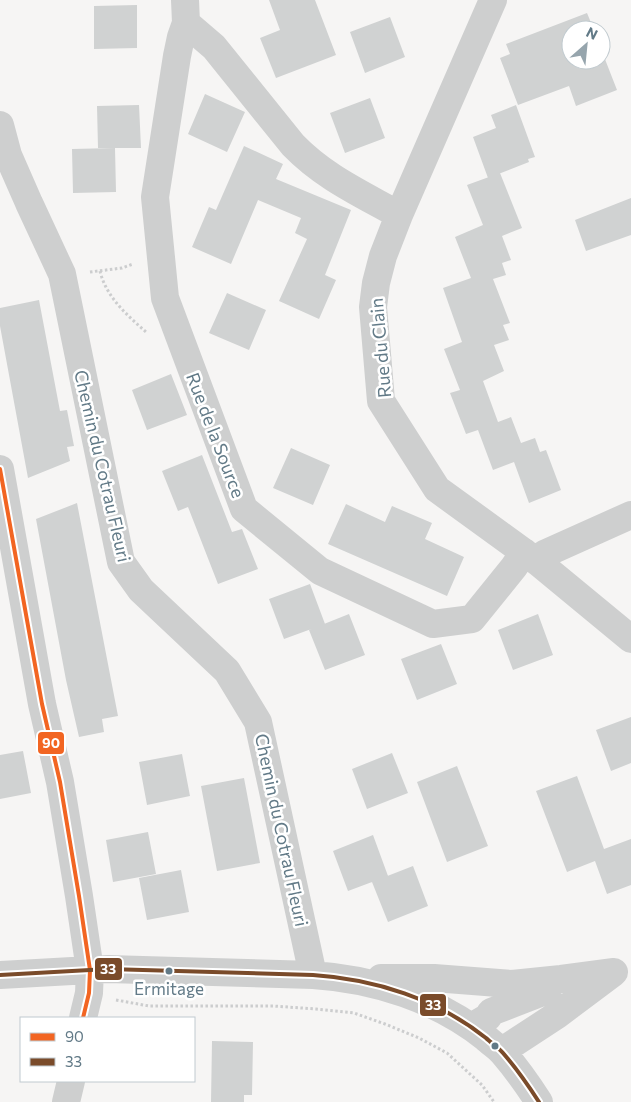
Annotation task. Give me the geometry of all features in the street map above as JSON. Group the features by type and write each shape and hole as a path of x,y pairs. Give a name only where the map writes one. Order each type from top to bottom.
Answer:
{"street":[{"name":"Rue du Clain","path":"494,0 399,215 383,256 372,307 381,401 438,489 532,558 631,639"},
{"path":"185,11 292,145 334,180 399,215"},
{"name":"Rue de la Source","path":"185,11 155,197 165,298 244,509 320,571 433,624 472,619 514,567 631,515"},
{"name":"Chemin du Cotrau Fleuri","path":"0,125 8,155 28,203 62,274 122,562 141,590 227,671 258,722 313,974"},
{"path":"0,469 42,704 60,782 79,896 87,994"},
{"path":"87,994 108,969 313,974 342,977 434,978 512,984 561,979 622,969"},
{"path":"472,1027 488,1017 491,1012 553,988 622,969"},
{"path":"502,1051 622,969"},
{"path":"0,975 87,994"},
{"path":"342,977 399,991 439,1008 472,1027 502,1051 539,1102"},
{"path":"66,1102 71,1082"}],"path":[{"path":"135,264 100,271 101,276 106,289 126,314 152,338"},
{"path":"87,994 149,1006 273,1006 354,1013 419,1038 447,1053 482,1085 494,1102"}],"building":[{"path":"269,0 315,0 336,55 276,78 260,38 280,30"},
{"path":"137,5 137,48 94,49 94,6"},
{"path":"587,13 590,20 569,20"},
{"path":"390,17 405,57 365,73 350,32"},
{"path":"561,23 561,70 609,70 617,90 576,106 569,86 518,105 500,58 510,54 506,44"},
{"path":"205,94 245,112 227,152 188,134"},
{"path":"370,98 385,138 345,153 330,113"},
{"path":"139,105 141,148 98,148 97,106"},
{"path":"516,105 535,157 528,159 529,162 488,178 473,137 496,128 491,115"},
{"path":"244,146 283,164 276,179 351,210 325,275 336,280 319,319 279,301 307,239 295,233 301,218 258,200 231,264 192,247 209,207 216,210"},
{"path":"115,148 116,192 73,193 72,149"},
{"path":"500,173 522,228 502,236 511,260 502,263 506,275 493,279 510,323 503,325 509,340 494,345 504,371 483,381 498,422 511,417 521,443 535,438 540,452 546,450 561,490 529,503 514,462 493,470 478,430 466,434 450,393 460,390 444,349 462,342 443,288 471,278 455,237 483,225 467,185"},
{"path":"631,198 631,235 586,251 575,220"},
{"path":"227,293 266,310 249,350 209,333"},
{"path":"39,300 60,411 67,410 74,446 67,447 70,461 28,478 0,326 0,308"},
{"path":"171,374 187,415 147,430 132,390"},
{"path":"291,448 330,465 313,505 273,488"},
{"path":"202,455 232,532 242,529 258,569 218,584 188,507 178,511 162,471"},
{"path":"77,503 118,716 102,719 104,732 79,737 66,680 36,519"},
{"path":"346,504 385,522 392,506 432,523 425,539 464,557 447,596 328,544"},
{"path":"310,584 325,624 284,639 269,599"},
{"path":"349,614 365,655 325,670 309,630"},
{"path":"538,614 553,655 513,670 498,630"},
{"path":"441,644 457,684 417,700 401,659"},
{"path":"631,717 631,763 611,771 596,730"},
{"path":"23,751 31,793 0,799 0,755"},
{"path":"392,753 408,793 367,809 352,769"},
{"path":"182,754 190,796 147,805 139,762"},
{"path":"457,766 488,846 447,862 417,782"},
{"path":"577,776 604,849 631,839 631,885 607,894 595,861 567,872 536,791"},
{"path":"244,778 260,863 217,871 201,786"},
{"path":"148,832 156,874 113,882 106,840"},
{"path":"373,835 388,876 348,891 333,851"},
{"path":"413,866 428,906 388,922 372,882"},
{"path":"181,870 189,912 147,920 139,878"},
{"path":"212,1041 253,1042 252,1095 244,1095 244,1102 211,1102"}],"transit line":[{"name":"90","path":"0,469 42,704 60,782 79,896 90,970 89,993 83,1017"},
{"name":"33","path":"0,975 108,969 313,975 336,977 382,986 404,993 447,1012 486,1038 508,1059 539,1102"}],"place":[{"name":"Ermitage","path":"169,971"}]}
